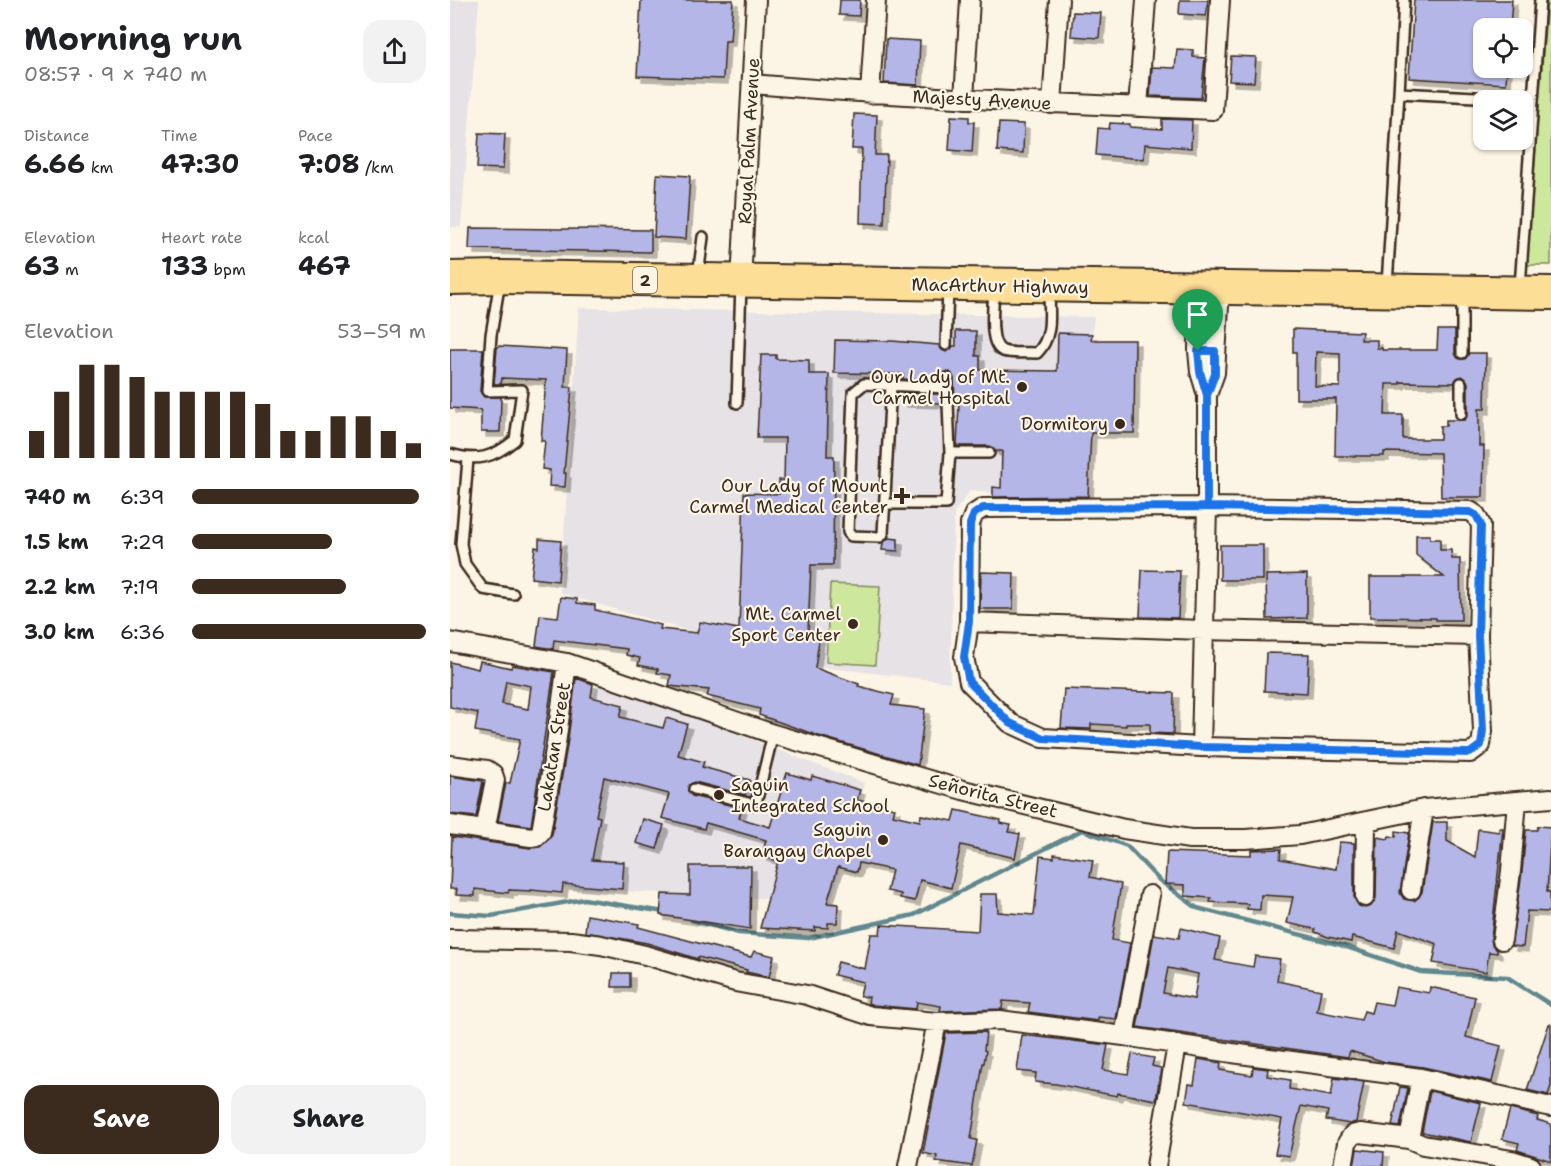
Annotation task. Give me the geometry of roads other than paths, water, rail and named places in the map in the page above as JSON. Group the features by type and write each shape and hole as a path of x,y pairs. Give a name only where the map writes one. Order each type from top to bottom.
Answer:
{"highway":[{"name":"MacArthur Highway","path":"450,278 1551,293"}],"street":[{"name":"Royal Palm Avenue","path":"741,282 756,0"},
{"path":"870,94 876,0"},
{"path":"964,99 970,0"},
{"path":"1052,104 1059,0"},
{"path":"1138,107 1146,0"},
{"name":"Majesty Avenue","path":"752,84 870,94 1213,110 1220,0"},
{"path":"1201,747 1207,507 1207,395 1215,374 1207,351 1210,289"},
{"path":"1207,507 1470,512 1476,515 1481,525 1478,636 1483,730 1481,745 1470,753 1201,747 1043,738 1010,723 969,682 964,657 969,622 970,524 974,514 983,508 1207,507"},
{"path":"969,622 1478,636"},
{"name":"Señorita Street","path":"450,642 567,663 773,734 963,790 1124,828 1190,839 1245,839 1300,835 1424,809 1551,798"},
{"name":"Lakatan Street","path":"484,830 531,837 541,832 567,663"},
{"path":"450,765 487,770 493,774 495,780 484,830 450,825"},
{"path":"1502,940 1517,801"},
{"path":"1411,890 1424,809"},
{"path":"1365,897 1366,822"},
{"path":"1124,1036 1150,895"},
{"path":"450,939 571,942 601,945 645,955 735,982 807,995 871,1016 937,1022 1000,1020 1124,1036 1421,1078 1551,1107"},
{"path":"908,1166 937,1022"},
{"path":"1156,1166 1178,1045"},
{"path":"1409,1139 1421,1078"},
{"path":"1343,1166 1347,1143 1352,1135 1360,1133 1409,1139 1423,1145 1531,1166"}],"lane":[{"path":"1387,291 1404,0"},
{"path":"1520,293 1540,0"},
{"path":"1399,93 1473,97"},
{"path":"698,281 703,237"},
{"path":"450,454 468,459 488,458 515,440 522,390 487,391 491,335 501,277"},
{"path":"737,403 741,282"},
{"path":"946,345 948,284"},
{"path":"995,286 993,336 996,346 1003,351 1036,352 1044,346 1048,336 1049,286"},
{"path":"1462,292 1462,353"},
{"path":"885,504 946,504 950,453 947,383 864,384 853,393 849,535 882,535 891,384"},
{"path":"1461,383 1461,414"},
{"path":"950,453 989,453"},
{"path":"468,459 461,544 465,564 483,589 513,594"},
{"path":"694,789 753,804 757,799 773,734"}],"waterway":[{"path":"692,920 739,933 809,938 914,915 1082,830 1127,846 1159,880 1197,908 1341,945 1421,972 1507,977 1551,1005"},
{"path":"450,913 491,916 584,899 664,912"}],"place":[{"name":"Our Lady of Mt. Carmel Hospital","path":"1022,387"},
{"name":"Dormitory","path":"1120,424"},
{"name":"Our Lady of Mount Carmel Medical Center","path":"902,496"},
{"name":"Mt. Carmel Sport Center","path":"853,624"},
{"name":"Saguin Integrated School","path":"719,795"},
{"name":"Saguin Barangay Chapel","path":"883,840"}]}
